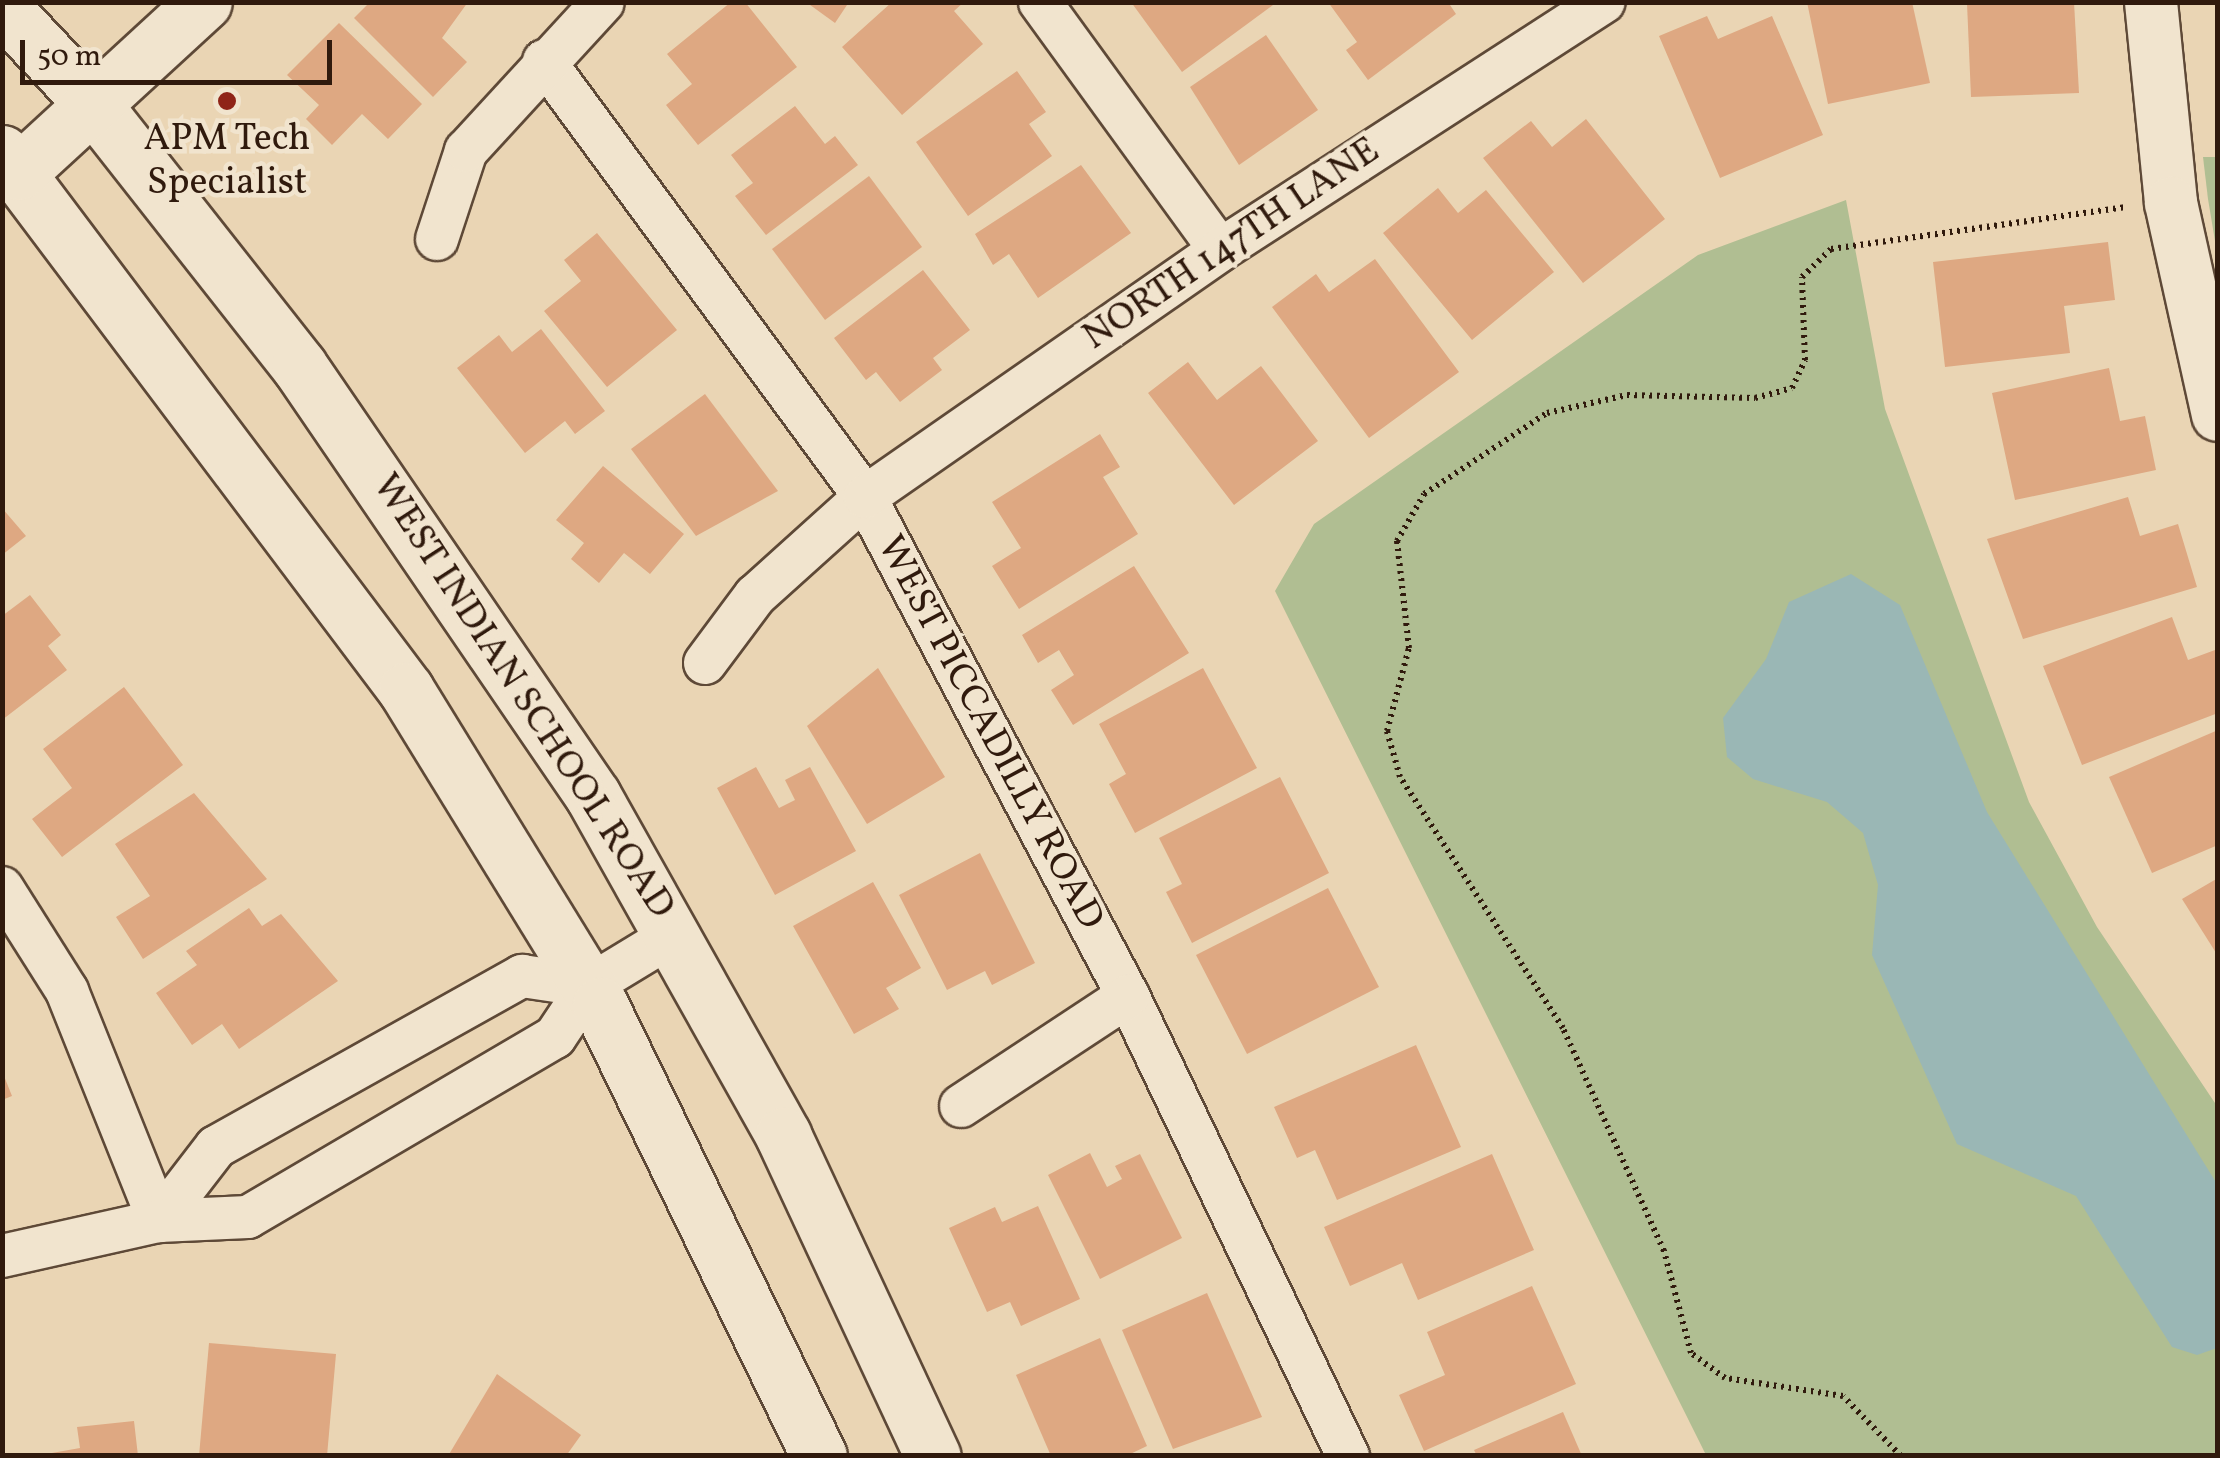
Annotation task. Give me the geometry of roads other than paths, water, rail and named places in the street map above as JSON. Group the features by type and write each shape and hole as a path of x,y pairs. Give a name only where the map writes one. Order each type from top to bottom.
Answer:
{"main road":[{"path":"204,2 92,103 11,162 348,604 589,986 820,1456"},
{"name":"WEST INDIAN SCHOOL ROAD","path":"10,12 92,103 411,519 676,933 849,1268 933,1456"}],"street":[{"path":"437,239 466,152 544,61 603,2"},
{"path":"1040,2 1220,250"},
{"name":"NORTH 147TH LANE","path":"705,664 755,596 865,498 1220,250 1544,16 1604,2"},
{"path":"2150,2 2171,203 2218,415"},
{"name":"WEST PICCADILLY ROAD","path":"544,61 865,498 1128,996 1348,1456"},
{"path":"2,888 66,991 159,1221"},
{"path":"2,1256 159,1221 248,1217 554,1037 589,986 676,933"},
{"path":"159,1221 216,1147 522,976 589,986"},
{"path":"961,1106 1128,996"}],"water":[{"path":"1851,574 1900,605 1987,812 2217,1184 2217,1348 2197,1355 2172,1347 2076,1196 1957,1144 1872,955 1878,885 1863,833 1827,802 1753,779 1727,757 1723,718 1766,659 1789,602"}],"place":[{"name":"APM Tech Specialist","path":"227,101"}]}
